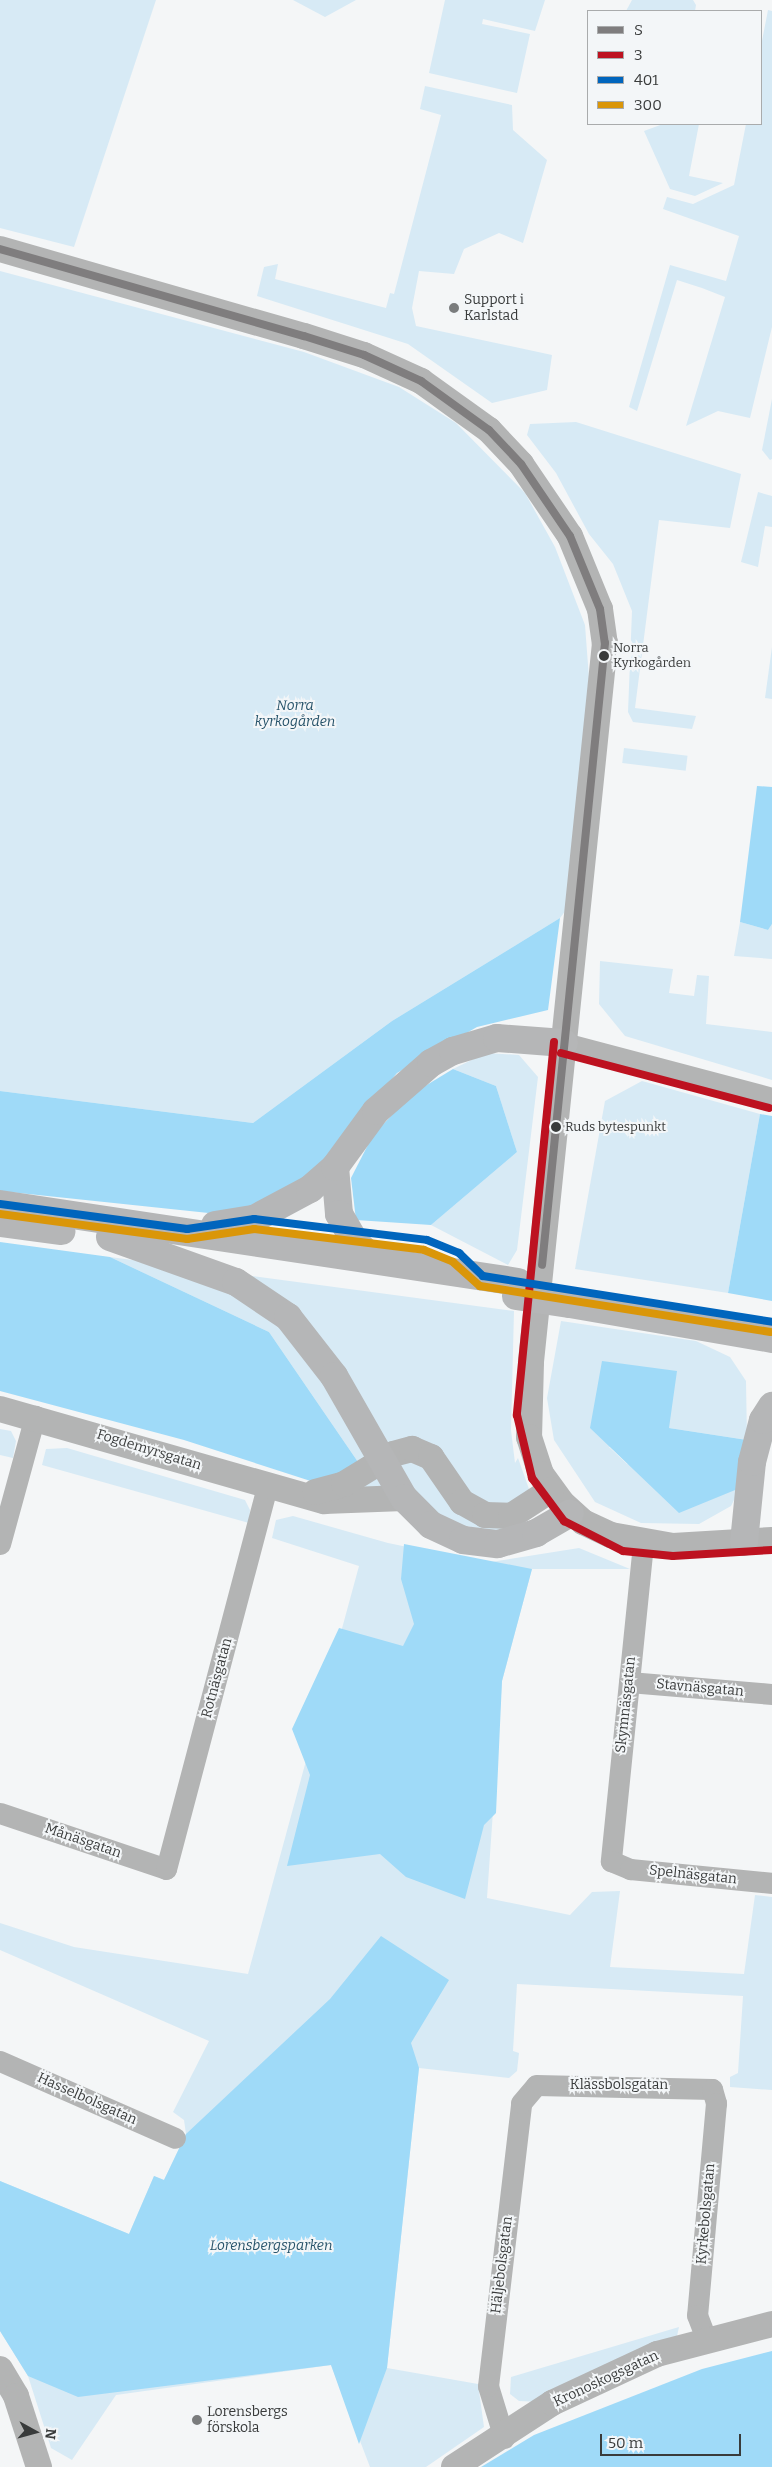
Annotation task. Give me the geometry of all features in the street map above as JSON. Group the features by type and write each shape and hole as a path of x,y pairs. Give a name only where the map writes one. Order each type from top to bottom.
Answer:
{"main road":[{"path":"187,1229 254,1219 286,1205 335,1167 376,1111 416,1074 453,1051 496,1038 564,1044"},
{"path":"335,1167 339,1214 355,1242 372,1258"},
{"path":"0,1204 187,1229 372,1258 517,1289"},
{"path":"0,1223 772,1322"},
{"path":"110,1237 236,1282 288,1317 334,1376 381,1461 404,1498 431,1526 481,1543 524,1538 570,1512"},
{"path":"571,1297 772,1339"},
{"path":"744,1542 752,1462 768,1413"}],"street":[{"path":"0,249 364,355 421,381 489,430 548,501 590,578 605,643 527,1416 534,1456 551,1490 570,1512 610,1535 643,1544 772,1540"},
{"path":"564,1044 772,1098"},
{"name":"Fogdemyrsgatan","path":"0,1409 35,1416 297,1495 340,1502 404,1498"},
{"path":"0,1544 35,1416"},
{"name":"Fogdemyrsgatan","path":"297,1495 344,1484 381,1461 404,1450 421,1451 440,1466 462,1502 485,1515 511,1516 551,1490"},
{"name":"Rotnäsgatan","path":"166,1869 267,1486"},
{"name":"Skymnäsgatan","path":"614,1866 610,1854 643,1544"},
{"name":"Stavnäsgatan","path":"629,1682 772,1694"},
{"name":"Månäsgatan","path":"0,1813 166,1869"},
{"name":"Spelnäsgatan","path":"614,1866 772,1883"},
{"name":"Hasselbolsgatan","path":"0,2061 175,2138"},
{"name":"Klässbolsgatan","path":"528,2091 536,2085 712,2089"},
{"name":"Kyrkebolsgatan","path":"706,2339 697,2315 716,2103 712,2089"},
{"name":"Häljebolsgatan","path":"504,2438 488,2386 521,2103 528,2091"},
{"name":"Kronoskogsgatan","path":"454,2467 504,2438 552,2403 657,2354 706,2339 772,2324"},
{"path":"0,2369 16,2396 40,2467"}],"green space":[{"path":"0,0 156,0 74,247 0,228"},
{"path":"293,0 356,0 325,17"},
{"path":"445,0 545,0 535,31 483,19 482,24 530,34 517,93 429,73"},
{"path":"632,0 693,0 696,5 695,10 627,10"},
{"path":"768,10 772,11 772,327 750,418 718,411 686,426 725,297 702,288 677,280 637,411 629,407 670,265 726,281 739,236 663,209 667,197 693,204 734,185 746,125 762,125 762,41"},
{"path":"425,86 512,105 513,130 547,160 523,243 499,233 464,249 454,274 419,271 412,308 416,326 552,355 547,390 492,403 408,344 257,296 264,267 278,264 275,279 386,308 390,293 394,294 441,115 420,109"},
{"path":"660,125 699,125 689,176 723,183 695,196 670,189 644,131"},
{"name":"Norra kyrkogården","path":"0,271 304,352 399,387 456,423 525,493 555,547 585,625 592,718 573,901 560,918 392,1021 253,1123 0,1091"},
{"path":"772,399 772,459 770,460 762,450"},
{"path":"576,422 741,474 730,528 659,520 635,708 696,716 692,729 633,722 628,712 632,611 613,564 589,534 556,473 527,435 530,424"},
{"path":"758,492 772,496 772,527 765,526 758,567 741,562"},
{"path":"772,647 772,699 765,698"},
{"path":"624,748 688,756 686,771 622,763"},
{"path":"757,786 772,787 772,924 768,930 740,922"},
{"path":"560,918 548,1010 477,1027 397,1073 274,1220 0,1191 0,1091 253,1123 392,1021"},
{"path":"740,922 768,930 772,924 772,959 734,956"},
{"path":"600,961 673,969 669,993 694,996 697,975 709,976 706,1024 772,1032 772,1080 625,1036 599,1004"},
{"path":"486,1053 519,1055 538,1077 517,1250 508,1265 431,1225 517,1152 496,1086 453,1069"},
{"path":"453,1069 496,1086 517,1152 431,1225 356,1220 351,1178 373,1135 412,1094"},
{"path":"642,1081 760,1114 728,1293 575,1269 605,1101"},
{"path":"760,1114 772,1116 772,1301 728,1293"},
{"path":"0,1242 110,1257 269,1332 358,1462 323,1485 184,1440 0,1391"},
{"path":"110,1257 514,1311 511,1430 515,1463 518,1458 529,1489 514,1523 496,1531 453,1524 323,1485 358,1462 269,1332"},
{"path":"561,1321 696,1341 730,1357 746,1381 747,1440 669,1428 609,1447 627,1464 740,1488 731,1506 699,1524 641,1523 595,1502 554,1440 547,1398"},
{"path":"602,1361 677,1371 669,1428 747,1440 740,1488 679,1513 590,1428"},
{"path":"0,1429 11,1431 16,1441 13,1458 0,1455"},
{"path":"67,1448 245,1500 250,1510 249,1523 42,1465 46,1449"},
{"name":"Lorensbergsparken","path":"293,1516 388,1543 485,1563 579,1548 630,1569 532,1569 502,1681 487,1898 570,1915 592,1892 620,1891 610,1967 744,1974 755,1895 772,1897 772,2090 730,2087 730,2077 738,2073 743,1996 517,1984 513,2051 519,2053 517,2071 509,2078 419,2068 387,2368 478,2384 484,2427 426,2467 370,2467 331,2365 116,2395 72,2460 51,2448 28,2376 0,2331 0,2181 129,2234 154,2176 164,2180 186,2134 184,2120 173,2112 209,2041 0,1950 0,1923 74,1947 248,1974 359,1566 272,1538 276,1520"},
{"path":"404,1544 532,1569 502,1681 496,1813 484,1825 465,1899 406,1877 380,1854 287,1866 310,1775 292,1729 339,1628 403,1646 414,1624 401,1579"},
{"path":"381,1936 449,1980 411,2043 419,2068 387,2368 359,2444 331,2365 78,2397 28,2376 0,2331 0,2181 129,2234 154,2176 164,2180 186,2134 330,1999"},
{"path":"679,2327 677,2336 540,2402 519,2401 510,2394 511,2377"},
{"path":"772,2351 772,2467 481,2467 534,2435 702,2369"}],"transit line":[{"name":"S","path":"0,249 304,336 364,355 421,381 489,430 521,464 570,536 600,609 605,643 542,1265"},
{"name":"3","path":"554,1042 517,1415 532,1478 564,1521 623,1551 673,1556 772,1550"},
{"name":"3","path":"561,1053 769,1108"},
{"name":"401","path":"0,1204 187,1229 254,1219 427,1240 459,1253 483,1276 772,1322"},
{"name":"300","path":"0,1214 187,1239 254,1229 424,1250 453,1262 480,1286 770,1332"}],"place":[{"name":"Support i Karlstad","path":"454,308"},
{"name":"Norra Kyrkogården","path":"604,656"},
{"name":"Ruds bytespunkt","path":"556,1127"},
{"name":"Lorensbergs förskola","path":"197,2420"}]}
